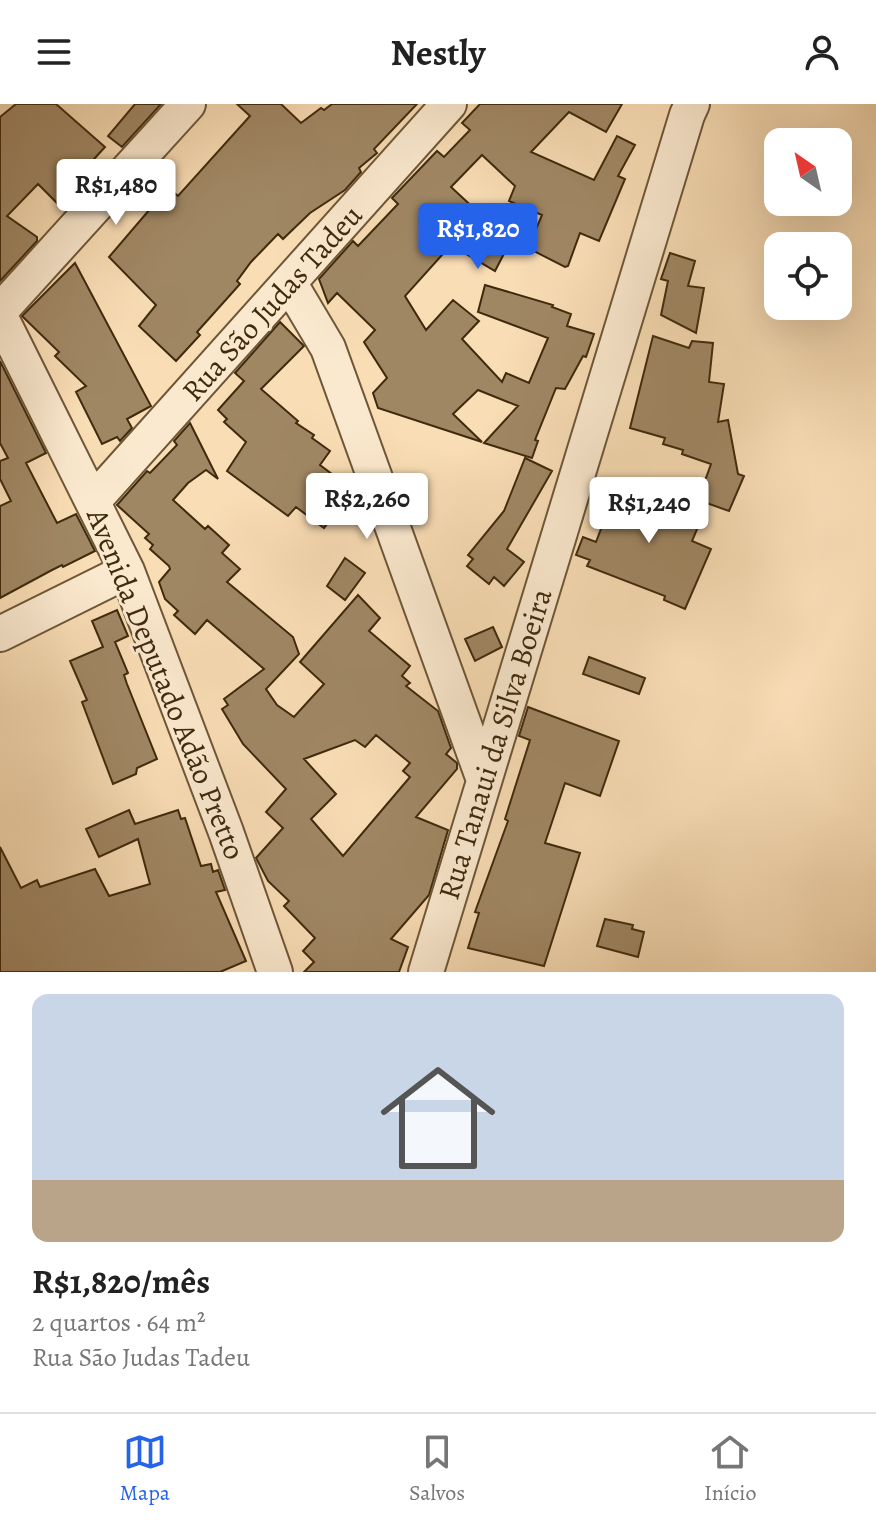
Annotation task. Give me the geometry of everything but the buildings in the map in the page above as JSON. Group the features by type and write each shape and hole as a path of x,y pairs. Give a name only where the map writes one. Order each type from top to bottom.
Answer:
{"street":[{"path":"0,314 188,104"},
{"name":"Rua São Judas Tadeu","path":"94,500 449,104"},
{"name":"Rua Tanaui da Silva Boeira","path":"426,972 692,104"},
{"path":"290,284 328,348 484,780"},
{"name":"Avenida Deputado Adão Pretto","path":"0,314 12,373 94,500 127,571 226,832 275,972"},
{"path":"0,634 127,571"}]}
